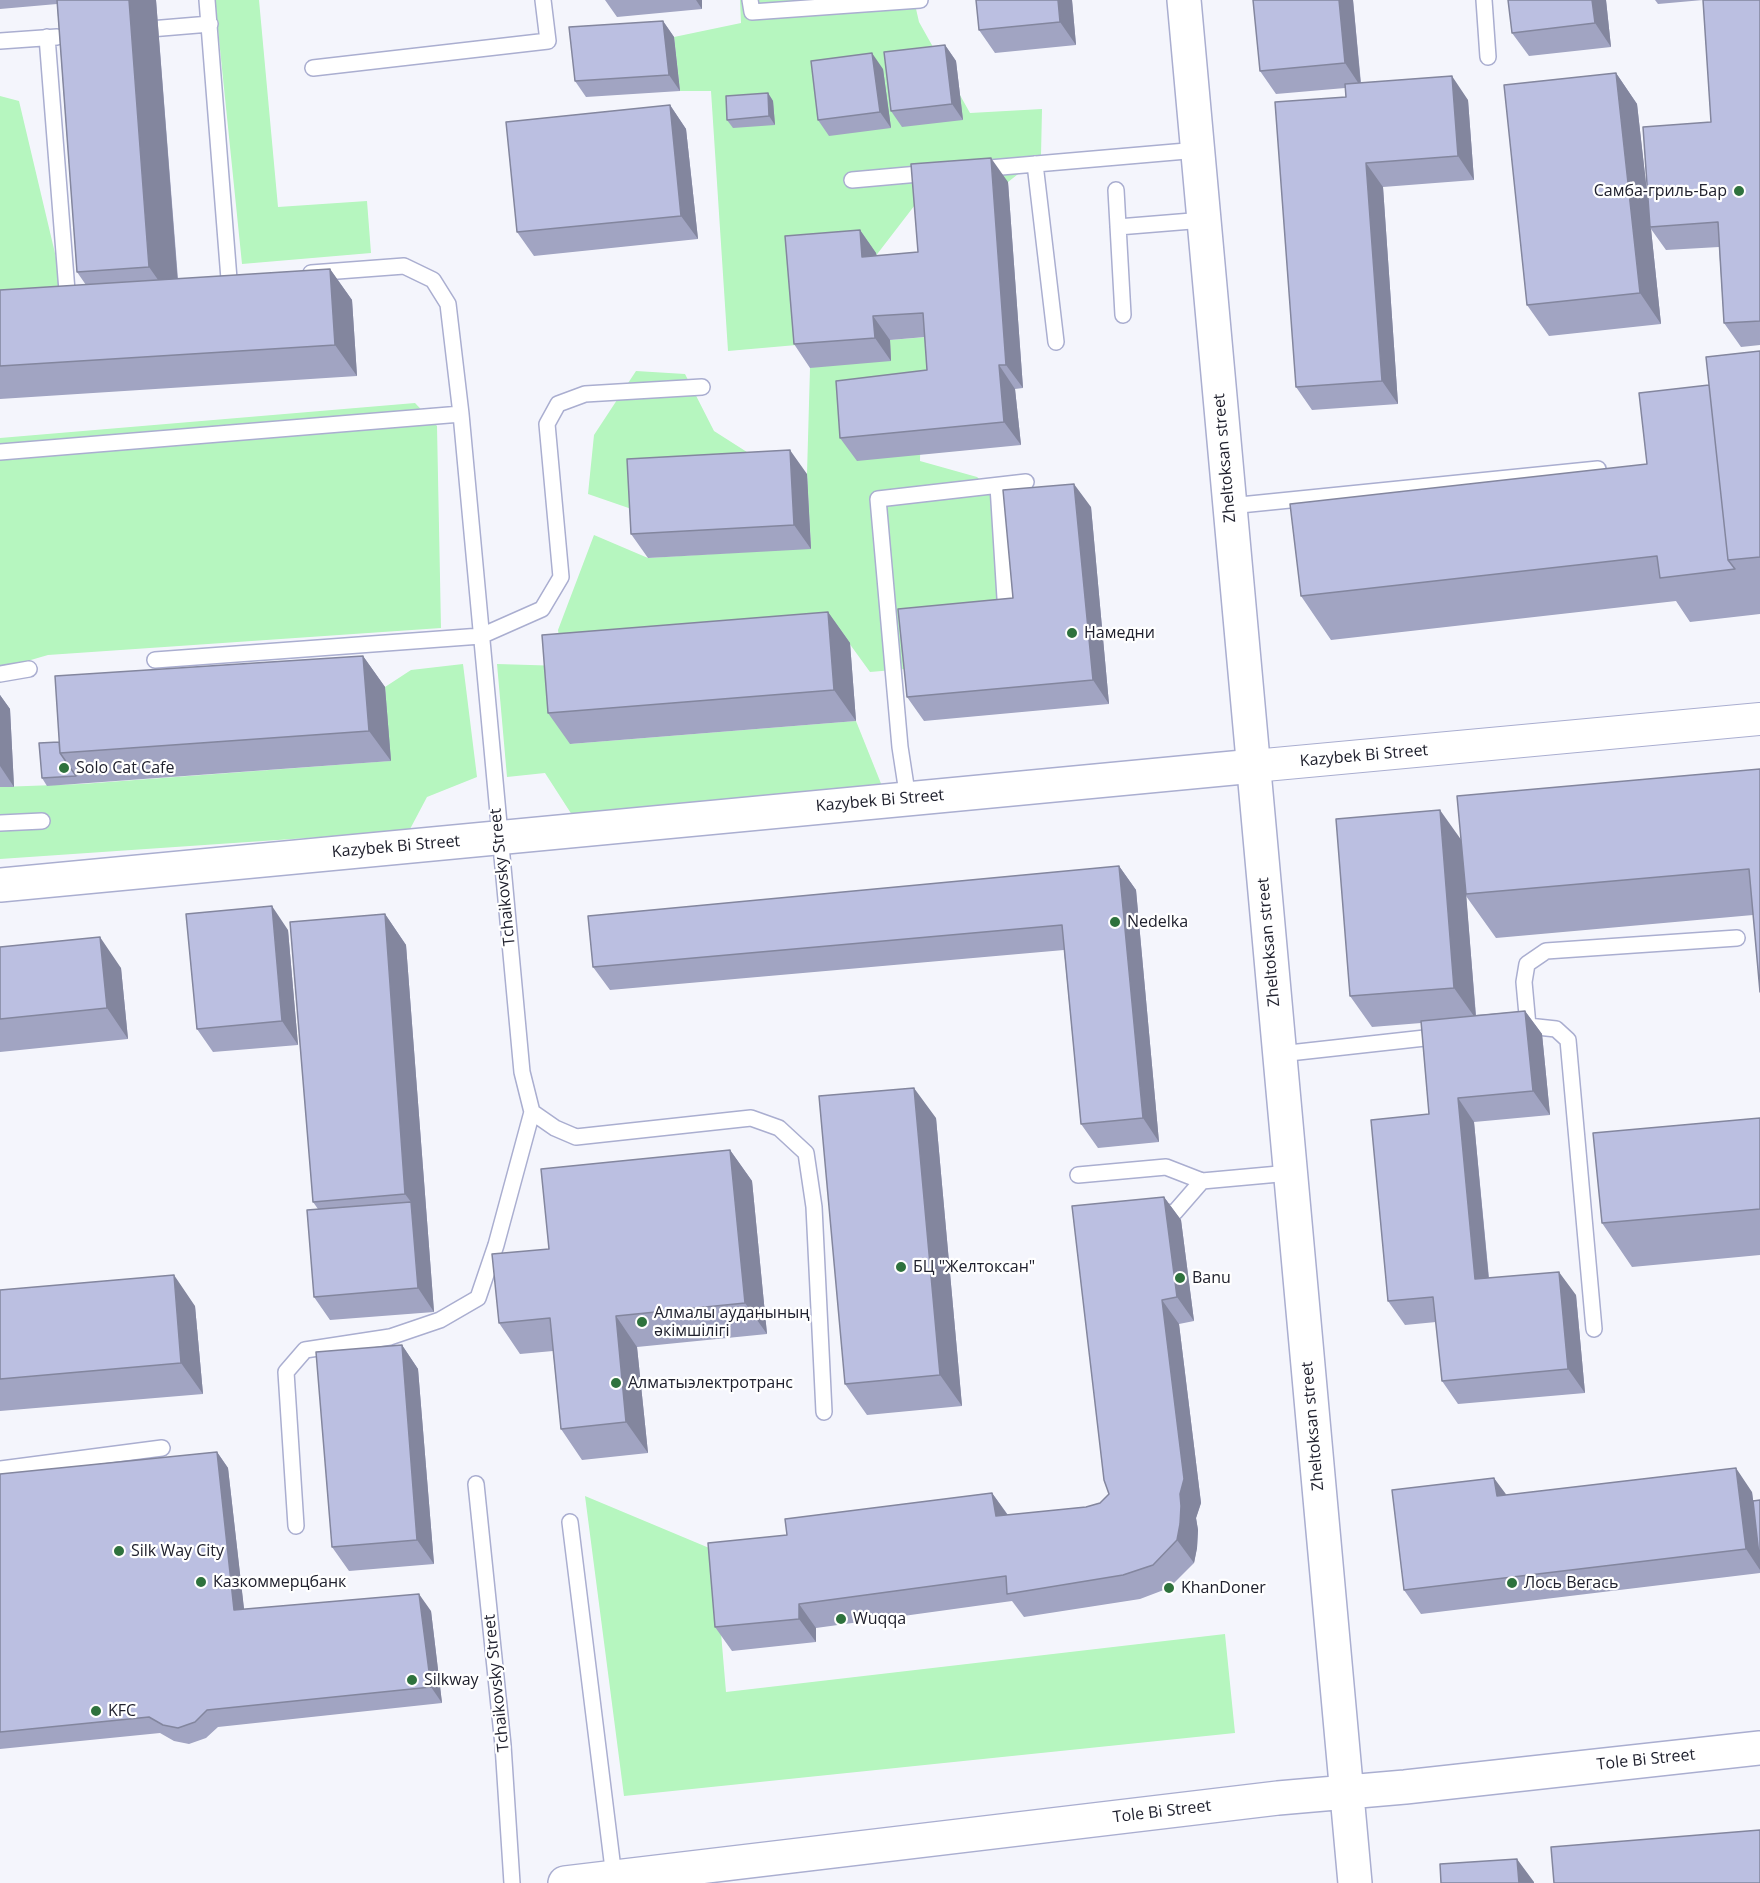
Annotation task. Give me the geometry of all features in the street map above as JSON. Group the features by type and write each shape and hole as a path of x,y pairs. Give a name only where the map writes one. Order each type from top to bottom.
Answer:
{"main road":[{"name":"Zheltoksan street","path":"1184,0 1355,1883"},
{"name":"Kazybek Bi Street","path":"0,885 1254,766"},
{"name":"Tole Bi Street","path":"565,1883 1254,1801 1760,1748"}],"street":[{"name":"Kazybek Bi Street","path":"1254,766 1760,719"}],"lane":[{"path":"207,0 229,279"},
{"path":"313,68 548,40 543,0"},
{"path":"750,0 752,12 920,0"},
{"path":"1484,0 1488,57"},
{"path":"128,31 210,24"},
{"path":"0,41 70,36"},
{"path":"47,38 68,291"},
{"path":"967,170 1198,150"},
{"path":"1035,164 1056,342"},
{"path":"852,180 944,172"},
{"path":"1116,190 1123,315"},
{"path":"1118,227 1204,220"},
{"name":"Tchaikovsky Street","path":"299,273 404,266 432,280 448,304 461,414 522,1072 532,1112"},
{"path":"155,660 481,636 542,609 561,577 547,424 558,404 585,394 702,387"},
{"path":"0,452 461,414"},
{"path":"1230,506 1598,469"},
{"path":"908,799 900,747 878,500 1026,482"},
{"path":"998,486 1005,598"},
{"path":"0,674 29,669"},
{"path":"0,823 42,821"},
{"path":"1528,1026 1524,982 1527,964 1546,951 1737,938"},
{"path":"1505,1029 1528,1026 1556,1029 1568,1040 1594,1329"},
{"path":"1280,1054 1457,1034"},
{"path":"296,1527 286,1372 305,1350 390,1337 440,1320 478,1298 496,1245 532,1112 555,1128 576,1137 751,1119 779,1128 806,1153 814,1208 824,1412"},
{"path":"1078,1175 1166,1167 1202,1181 1290,1173"},
{"path":"1140,1215 1175,1212 1202,1181"},
{"path":"0,1469 162,1448"},
{"name":"Tchaikovsky Street","path":"476,1484 503,1745 512,1883"},
{"path":"570,1522 614,1877"}],"green space":[{"path":"215,0 259,0 278,207 367,201 371,253 242,264"},
{"path":"740,0 914,0 919,22 970,113 1042,109 1041,156 1008,182 928,188 808,344 728,351 711,91 680,91 674,37 741,23"},
{"path":"0,96 19,101 67,304 0,311"},
{"path":"939,336 921,414 920,461 977,477 1020,514 1030,622 905,669 870,672 849,643 570,744 856,721 884,791 574,818 545,773 507,777 497,664 563,666 558,630 594,535 648,558 811,548 807,474 810,368 890,340"},
{"path":"636,371 685,374 714,431 761,461 646,514 588,494 594,435"},
{"path":"415,403 437,426 441,628 48,655 17,664 0,665 0,438"},
{"path":"463,664 477,777 427,797 409,831 0,859 0,787 82,784 390,761 385,687 411,670"},
{"path":"585,1496 714,1550 726,1692 1225,1634 1235,1733 624,1796"}],"building":[{"path":"57,0 129,0 149,267 77,272"},
{"path":"976,0 1058,0 1060,22 979,30"},
{"path":"1253,0 1339,0 1345,63 1260,71"},
{"path":"1508,0 1592,0 1595,23 1512,33"},
{"path":"1703,0 1760,0 1760,321 1724,323 1718,222 1650,227 1643,127 1711,122"},
{"path":"663,21 669,75 575,81 569,27"},
{"path":"945,45 952,104 891,111 884,52"},
{"path":"872,53 880,112 818,120 811,61"},
{"path":"1616,73 1640,293 1527,305 1504,85"},
{"path":"1452,76 1458,156 1366,163 1382,381 1296,387 1275,102 1346,97 1345,84"},
{"path":"768,93 769,116 727,120 726,96"},
{"path":"670,105 681,216 517,232 506,122"},
{"path":"991,158 1006,365 999,365 1004,422 840,438 836,381 927,370 923,313 873,316 875,338 794,344 785,236 860,230 862,257 918,252 911,164"},
{"path":"330,269 335,345 0,366 0,290"},
{"path":"1760,351 1760,557 1728,560 1706,357"},
{"path":"1709,385 1728,560 1735,569 1660,578 1657,556 1301,596 1290,504 1647,464 1639,393"},
{"path":"790,450 794,525 631,534 627,459"},
{"path":"1074,484 1093,680 907,697 898,609 1013,598 1003,490"},
{"path":"828,612 834,690 548,713 542,635"},
{"path":"363,656 369,731 60,753 55,676"},
{"path":"59,742 60,753 76,776 42,778 39,743"},
{"path":"1760,769 1760,992 1749,869 1466,894 1457,796"},
{"path":"1440,810 1454,988 1350,996 1336,819"},
{"path":"1119,866 1143,1118 1081,1124 1062,925 593,967 588,916"},
{"path":"272,906 282,1021 197,1029 186,914"},
{"path":"385,914 405,1194 313,1202 290,922"},
{"path":"100,937 107,1008 0,1019 0,947"},
{"path":"1525,1011 1533,1091 1458,1098 1475,1279 1559,1272 1568,1369 1442,1381 1433,1297 1388,1301 1371,1120 1429,1114 1421,1021"},
{"name":"БЦ \"Желтоксан\"","path":"914,1088 940,1375 845,1384 819,1096"},
{"path":"1760,1118 1760,1209 1602,1223 1593,1133"},
{"name":"Алмалы ауданының әкімшілігі","path":"730,1150 745,1303 616,1316 626,1422 561,1429 550,1318 499,1323 492,1254 549,1249 541,1169"},
{"path":"1164,1197 1177,1297 1162,1300 1184,1479 1180,1494 1180,1524 1177,1540 1153,1565 1123,1575 1007,1594 1006,1576 799,1604 799,1619 715,1627 708,1543 787,1535 785,1519 992,1493 996,1516 1086,1507 1100,1503 1109,1494 1104,1480 1072,1206"},
{"path":"411,1202 418,1288 314,1297 307,1210"},
{"path":"174,1275 181,1363 0,1379 0,1290"},
{"path":"402,1345 417,1540 332,1547 316,1352"},
{"name":"Silk Way City","path":"217,1452 234,1610 419,1594 431,1687 207,1710 195,1722 178,1728 163,1725 149,1717 0,1732 0,1474"},
{"path":"1736,1468 1746,1549 1404,1590 1392,1490 1494,1478 1497,1496"},
{"path":"1760,1500 1760,1564 1753,1501"},
{"path":"1760,1830 1760,1883 1554,1883 1551,1847"},
{"path":"1517,1859 1519,1883 1441,1883 1440,1864"}],"place":[{"name":"Самба-гриль-Бар","path":"1739,191"},
{"name":"Намедни","path":"1072,633"},
{"name":"Solo Cat Cafe","path":"64,768"},
{"name":"Nedelka","path":"1115,922"},
{"name":"БЦ \"Желтоксан\"","path":"901,1267"},
{"name":"Banu","path":"1180,1278"},
{"name":"Алмалы ауданының әкімшілігі","path":"642,1322"},
{"name":"Алматыэлектротранс","path":"616,1383"},
{"name":"Silk Way City","path":"119,1551"},
{"name":"Казкоммерцбанк","path":"201,1582"},
{"name":"Лось Вегась","path":"1512,1583"},
{"name":"KhanDoner","path":"1169,1588"},
{"name":"Wuqqa","path":"841,1619"},
{"name":"Silkway","path":"412,1680"},
{"name":"KFC","path":"96,1711"}]}
